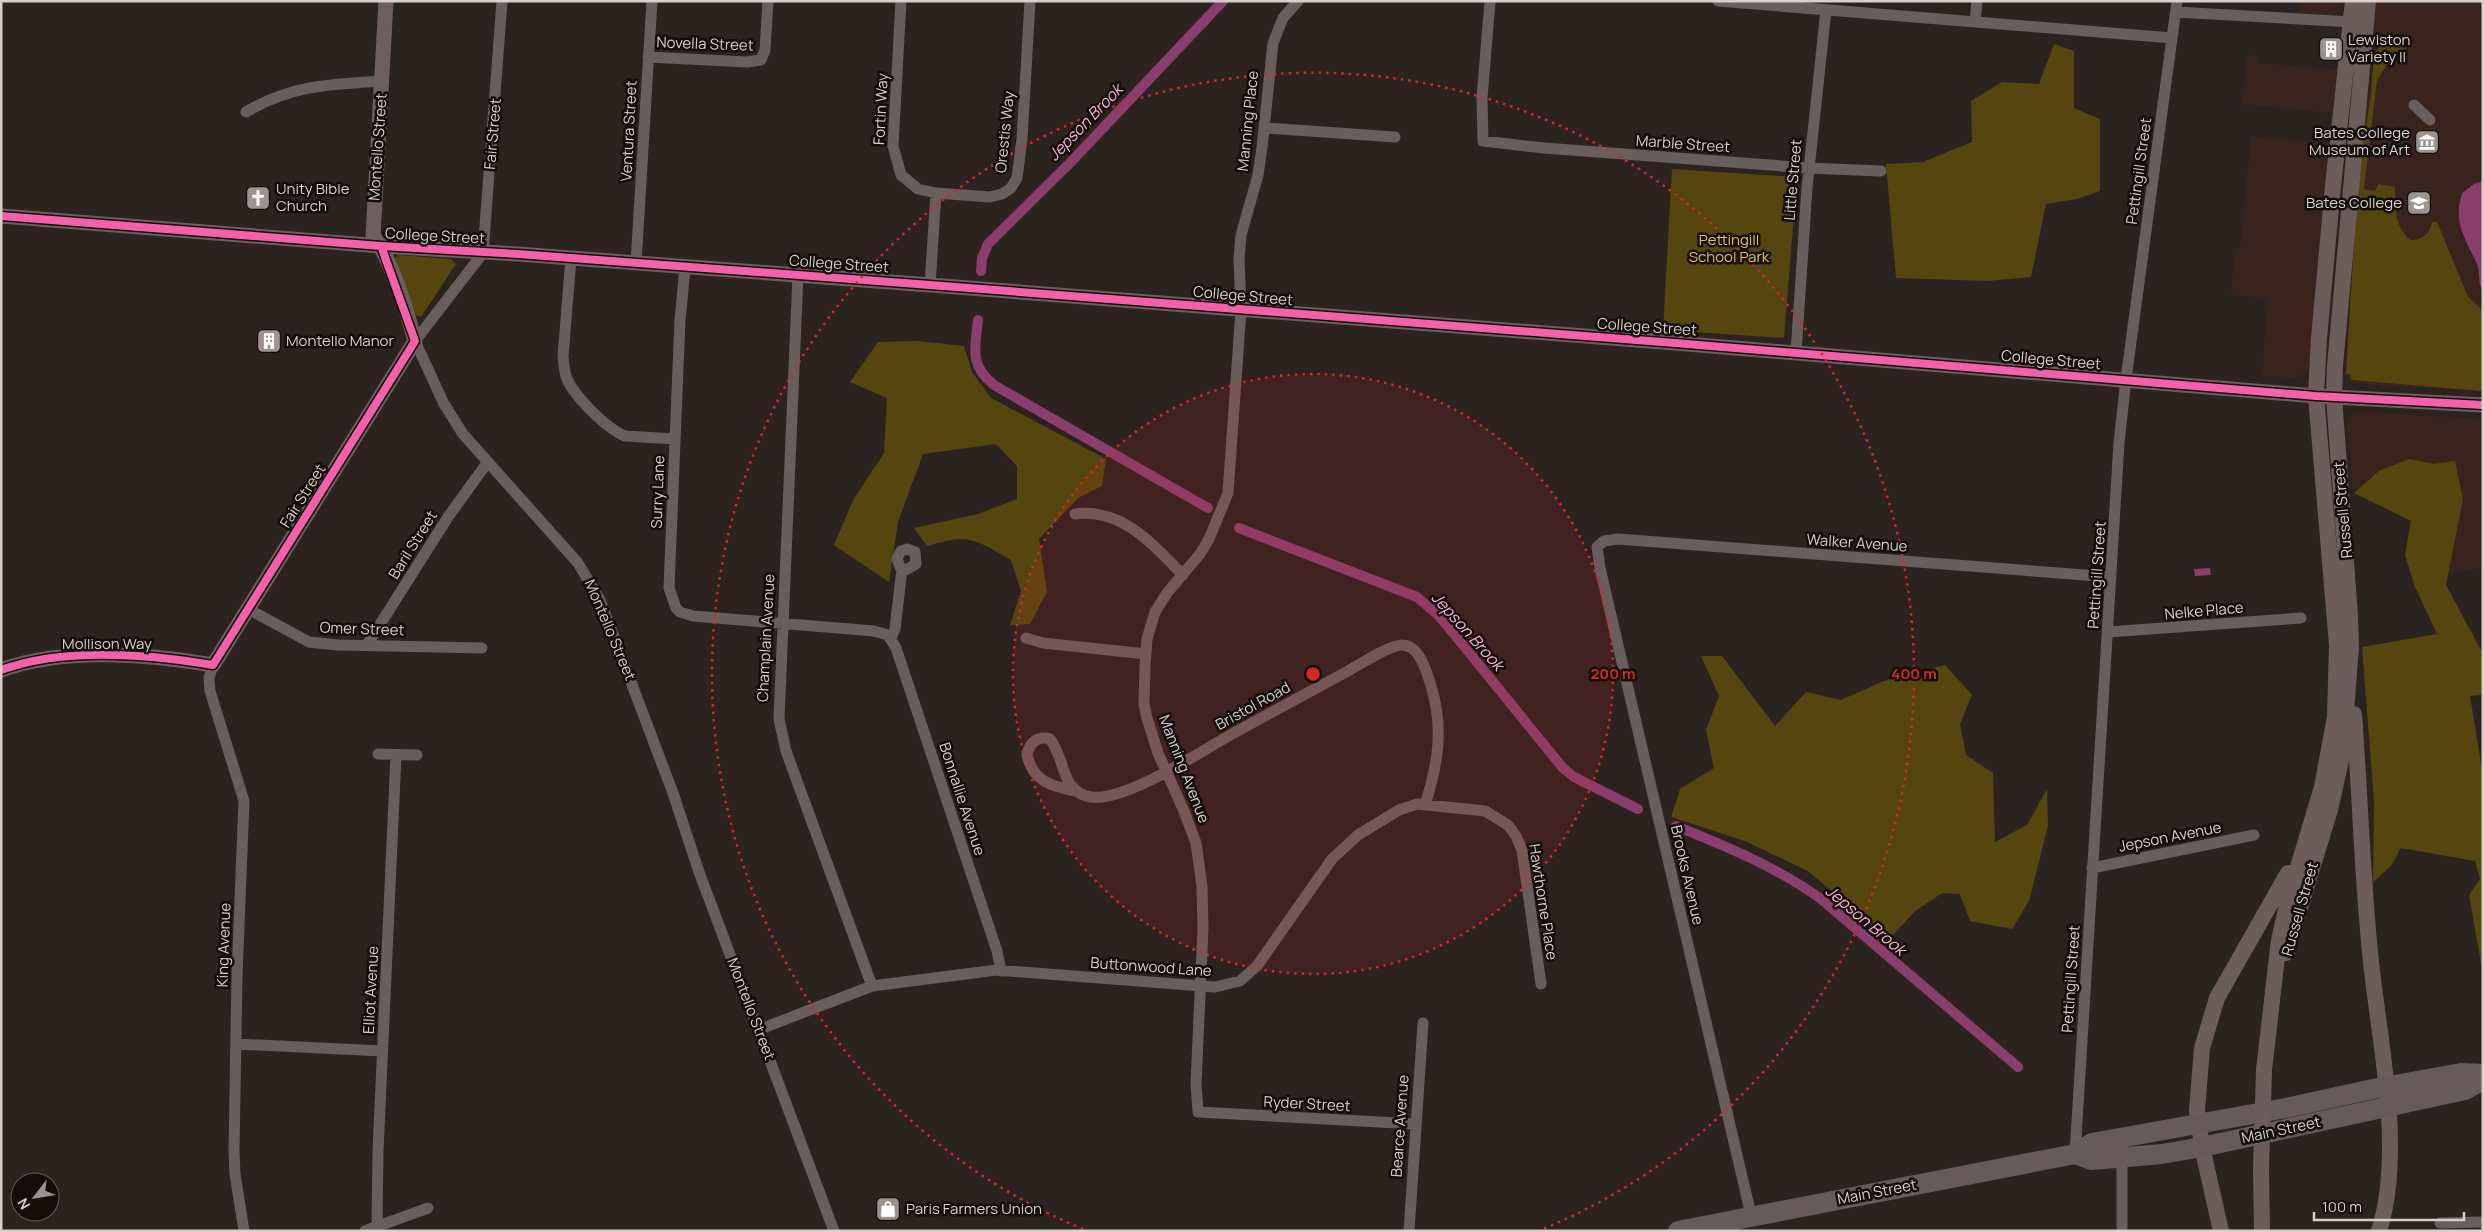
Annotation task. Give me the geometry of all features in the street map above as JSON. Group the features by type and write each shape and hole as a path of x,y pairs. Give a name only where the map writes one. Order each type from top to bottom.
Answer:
{"highway":[{"name":"Main Street","path":"1678,1231 1751,1215 2075,1154 2092,1143 2461,1073 2483,1074"},
{"name":"Main Street","path":"2075,1154 2092,1160 2122,1158 2202,1147 2465,1090 2483,1080"}],"main road":[{"name":"Russell Street","path":"2262,1231 2261,1169 2264,1070 2279,940 2288,897 2332,739 2338,664 2316,396 2319,338 2333,186 2353,1"},
{"name":"Russell Street","path":"2270,1011 2330,810 2343,751 2351,647 2349,585 2334,397 2336,344 2368,1"},
{"path":"2351,647 2370,950 2387,1087 2389,1164 2379,1231"},
{"path":"2221,1231 2202,1147 2197,1110 2202,1048 2217,998 2284,882 2311,820"}],"street":[{"name":"Montello Street","path":"386,1 372,236 381,246 415,341 444,404 463,434 487,463 578,563 600,600 834,1231"},
{"name":"Fair Street","path":"213,665 415,341 483,252 502,1"},
{"name":"Ventura Street","path":"636,263 652,1"},
{"name":"Novella Street","path":"648,57 747,62 761,60 765,50 768,1"},
{"name":"Fortin Way","path":"902,1 893,153 898,168 908,182 918,189 936,193"},
{"name":"Orestis Way","path":"936,193 990,197 1002,194 1011,188 1017,178 1022,139 1030,1"},
{"name":"Manning Place","path":"1241,310 1239,259 1241,236 1258,175 1265,128 1272,43 1283,18 1298,1"},
{"name":"Marble Street","path":"1490,1 1482,98 1483,141 1544,148 1809,168 1881,171"},
{"path":"1718,1 2172,38"},
{"path":"1975,22 1977,1"},
{"path":"2176,7 2352,22"},
{"name":"Pettingill Street","path":"2075,1154 2111,577 2126,380 2176,7"},
{"name":"Little Street","path":"1796,353 1809,168 1826,10"},
{"path":"246,112 267,100 296,89 382,81"},
{"path":"2414,105 2430,120"},
{"path":"1265,128 1395,136"},
{"path":"930,285 936,193"},
{"name":"College Street","path":"1,216 381,246 410,246 930,285 2316,396 2483,405"},
{"path":"571,258 564,356 564,369 568,381 584,402 617,433 625,436 675,439"},
{"name":"Surry Lane","path":"685,268 669,588 676,608 680,612 694,616 874,631 886,633 891,638"},
{"name":"Champlain Avenue","path":"798,275 778,710 780,732 872,986"},
{"name":"Manning Avenue","path":"1198,1112 1196,1084 1203,929 1199,865 1196,843 1152,736 1144,704 1146,654 1147,639 1155,612 1209,539 1228,493 1241,310"},
{"name":"Baril Street","path":"367,645 448,517 487,463"},
{"path":"1075,514 1099,514 1134,528 1183,574"},
{"name":"Walker Avenue","path":"1600,543 1618,539 1637,540 2111,577"},
{"name":"Brooks Avenue","path":"1600,543 1596,551 1751,1215"},
{"path":"891,638 895,629 902,572 916,564 915,552 901,551 897,560 901,569"},
{"name":"Omer Street","path":"248,609 309,642 482,648"},
{"name":"Nelke Place","path":"2108,632 2301,618"},
{"name":"Bonnallie Avenue","path":"891,638 939,775 997,951 1001,971"},
{"path":"1026,638 1043,643 1146,654"},
{"name":"Bristol Road","path":"1074,791 1065,776 1050,739 1041,738 1033,742 1027,755 1036,776 1041,782 1092,797 1107,796 1145,782 1358,665 1397,646 1410,647 1421,661 1430,682 1436,709 1437,763 1425,805"},
{"name":"Mollison Way","path":"1,670 40,660 87,656 164,658 213,665"},
{"name":"King Avenue","path":"213,665 210,691 244,801 234,1150 235,1174 244,1231"},
{"path":"378,754 418,755"},
{"name":"Elliot Avenue","path":"377,1227 376,1201 382,1051 396,755"},
{"name":"Buttonwood Lane","path":"758,1030 872,986 1001,971 1200,986 1224,986 1247,976 1263,959 1318,876 1338,853 1378,821 1410,805 1425,805"},
{"name":"Hawthorne Place","path":"1425,805 1485,812 1508,825 1516,836 1522,850 1541,984"},
{"name":"Jepson Avenue","path":"2092,868 2254,835"},
{"name":"Bearce Avenue","path":"1409,1231 1423,1023"},
{"path":"236,1044 382,1051"},
{"name":"Ryder Street","path":"1198,1112 1415,1124"},
{"path":"2122,1138 2122,1231"},
{"path":"365,1231 428,1208"},
{"path":"2440,1223 2483,1222"}],"shaded area":[{"path":"2299,1 2343,1 2342,11 2325,16 2298,13"},
{"name":"Bates College","path":"2376,1 2483,1 2483,392 2352,383 2347,376 2344,376 2360,154 2369,96"},
{"path":"2247,55 2258,56 2258,63 2337,70 2333,113 2242,104"},
{"name":"Bates College","path":"2251,137 2331,144 2309,366 2307,372 2298,378 2262,376 2268,298 2231,295 2235,249 2240,249"},
{"path":"2483,181 2483,291 2480,285 2477,264 2462,230 2459,213 2462,193 2474,184"},
{"path":"2357,412 2483,419 2483,568 2444,574 2435,482 2352,489 2348,423 2350,417"},
{"path":"2210,568 2211,575 2195,576 2194,569"}],"green space":[{"path":"2398,38 2408,41 2406,49 2389,62 2377,80 2364,189 2375,191 2378,184 2395,187 2396,216 2401,228 2410,240 2419,239 2425,235 2430,230 2432,222 2437,222 2468,297 2483,311 2483,391 2352,380 2350,374 2346,374 2358,179 2371,94 2374,55 2383,42"},
{"path":"2054,44 2074,51 2074,108 2100,119 2100,191 2077,199 2046,204 2031,277 1988,281 1896,278 1886,164 1923,162 1972,142 1971,101 2002,82 2039,84"},
{"name":"Pettingill School Park","path":"1672,169 1797,177 1784,338 1663,330"},
{"path":"398,255 451,259 456,264 421,317 415,315 394,259"},
{"path":"917,341 964,346 972,372 991,398 1106,459 1102,486 1078,498 1039,539 1047,592 1030,624 1010,625 1021,591 1011,560 971,540 952,540 927,546 914,528 978,514 1017,499 1017,466 996,444 923,454 898,522 889,582 834,545 853,500 884,453 887,398 850,382 878,342"},
{"path":"2409,459 2434,464 2455,461 2463,499 2446,585 2483,654 2483,695 2470,696 2483,775 2483,974 2469,895 2480,879 2475,861 2401,848 2391,866 2373,882 2374,801 2362,647 2437,634 2415,587 2405,555 2411,521 2354,493 2379,471"},
{"path":"1701,656 1722,656 1775,726 1806,692 1841,700 1884,681 1945,665 1972,695 1960,724 1966,755 1993,773 1995,842 2027,825 2047,789 2048,826 2029,901 2012,929 1970,921 1960,894 1942,893 1914,912 1886,943 1855,911 1808,871 1745,841 1671,817 1680,789 1714,768 1706,730 1719,696"}],"waterway":[{"name":"Jepson Brook","path":"981,271 982,258 988,244 1070,163 1223,1"},
{"name":"Jepson Brook","path":"978,320 975,348 977,363 986,378 994,385 1208,508"},
{"name":"Jepson Brook","path":"1239,528 1417,597 1439,616 1563,768 1574,777 1638,809"},
{"name":"Jepson Brook","path":"1676,826 1769,867 1821,899 2018,1067"}],"cycle path":[{"path":"1,216 381,246 518,254 930,285 1675,343 2316,396 2483,405"},
{"path":"1,670 26,663 79,655 161,658 213,665 415,341 381,246"}],"place":[{"name":"Lewiston Variety II","path":"2331,49"},
{"name":"Bates College Museum of Art","path":"2427,142"},
{"name":"Unity Bible Church","path":"258,198"},
{"name":"Bates College","path":"2419,203"},
{"name":"Montello Manor","path":"269,341"},
{"name":"Paris Farmers Union","path":"888,1209"}]}
